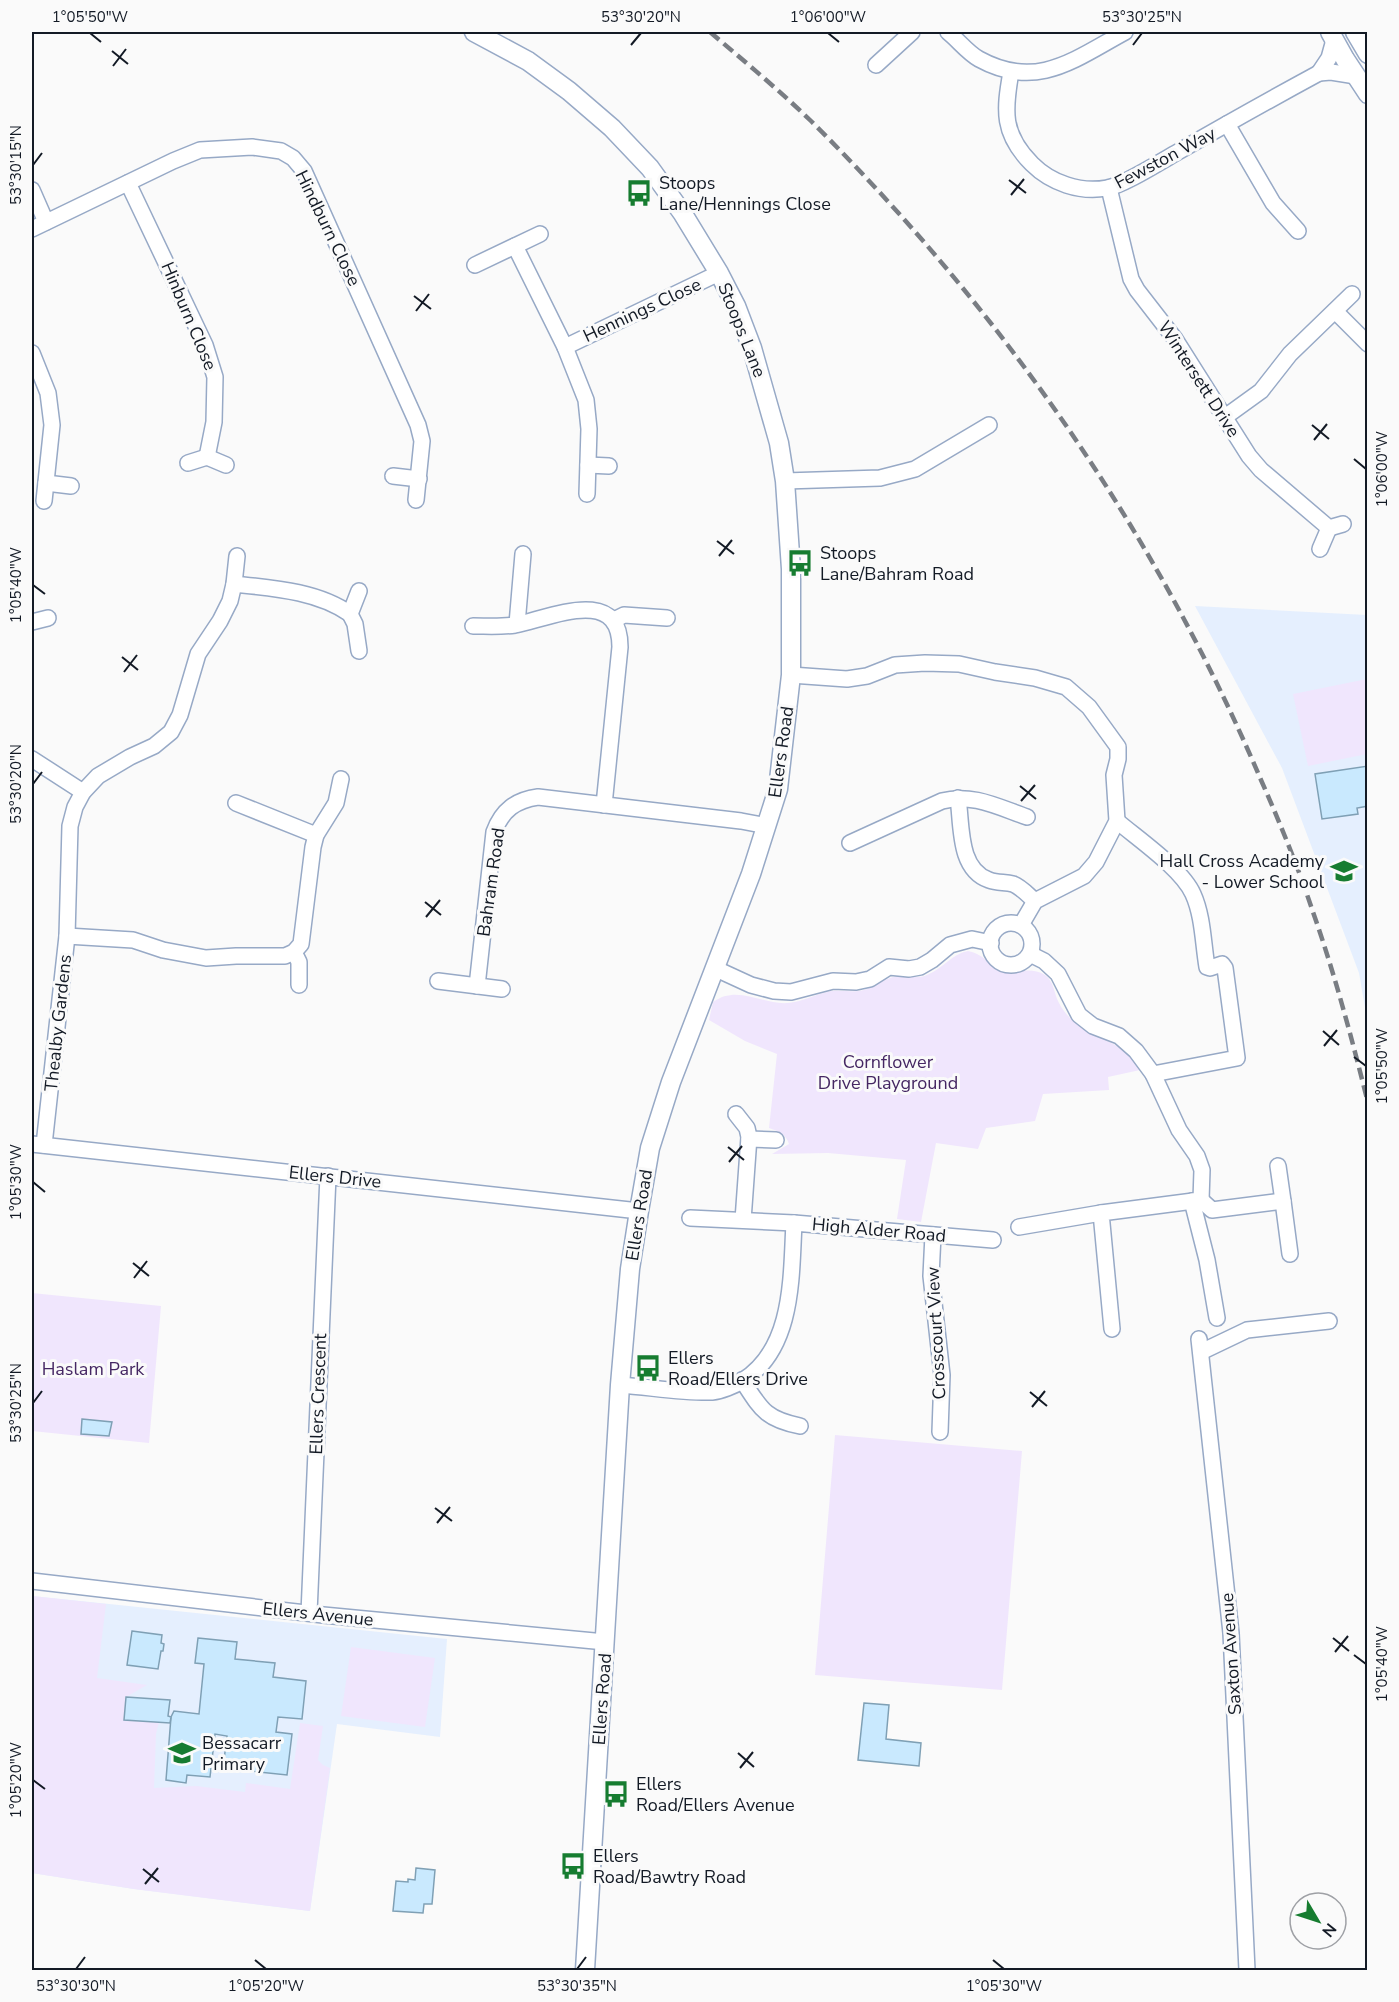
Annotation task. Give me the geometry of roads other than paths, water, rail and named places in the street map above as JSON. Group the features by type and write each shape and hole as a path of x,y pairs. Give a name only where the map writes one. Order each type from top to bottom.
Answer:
{"street":[{"name":"Stoops Lane","path":"474,32 528,61 570,91 612,128 650,168 684,214 736,306 752,348 779,444 785,481"},
{"path":"876,65 912,32"},
{"path":"948,32 978,58 1011,72 1038,73 1064,64 1125,32"},
{"path":"1355,32 1368,54"},
{"path":"1319,73 1329,57 1332,36"},
{"path":"1332,36 1368,94"},
{"name":"Fewston Way","path":"1011,72 1006,117 1009,131 1023,155 1042,174 1060,183 1081,189 1109,188 1319,73"},
{"path":"1319,73 1331,72 1356,76"},
{"path":"1227,124 1273,203 1298,231"},
{"name":"Hindburn Close","path":"32,229 200,150 252,147 281,151 293,158 304,171 418,425 422,441 416,500"},
{"name":"Hinburn Close","path":"128,183 205,345 215,376 214,422 207,457"},
{"name":"Wintersett Drive","path":"1109,188 1131,279 1137,290 1175,339 1250,456 1262,470 1336,526 1320,549"},
{"path":"32,190 46,222"},
{"path":"475,265 540,234"},
{"name":"Hennings Close","path":"515,246 565,347 586,400 589,429 587,494"},
{"name":"Hennings Close","path":"565,347 719,273"},
{"path":"1225,417 1261,391 1280,365 1352,294"},
{"path":"1335,311 1368,344"},
{"path":"32,353 48,393 52,425 44,501"},
{"path":"785,481 880,478 915,469 989,425"},
{"path":"188,463 207,457 226,465"},
{"path":"588,465 609,466"},
{"path":"393,476 419,479"},
{"name":"Ellers Road","path":"585,1971 620,1385 630,1269 650,1148 664,1104 767,826 778,789 791,675 791,569 785,481"},
{"path":"46,483 70,486"},
{"path":"517,624 523,555"},
{"name":"Thealby Gardens","path":"38,1144 67,936 70,826 75,807 83,792 98,776 154,746 171,732 180,715 198,654 230,601 237,556"},
{"path":"234,584 272,588 321,599 340,607 350,614 355,624 359,651"},
{"path":"350,614 359,591"},
{"path":"473,626 503,627 573,610 591,610 608,614 614,620 620,633 620,647 604,805"},
{"path":"614,620 624,615 667,618"},
{"path":"32,622 48,618"},
{"path":"791,675 847,680 867,676 895,665 959,664 1035,678 1066,687 1089,707 1118,747 1114,775 1116,821 1096,862 1084,876 1035,901 1020,925"},
{"path":"32,759 83,792"},
{"path":"299,984 299,962 294,952 301,944 316,835 336,803 341,779"},
{"name":"Bahram Road","path":"477,986 494,832 505,811 524,799 538,797 767,826"},
{"path":"958,798 966,859 972,870 995,883 1015,885 1035,901"},
{"path":"850,843 942,801 958,798 973,799 1027,817"},
{"path":"236,803 316,835"},
{"path":"1116,821 1180,876 1192,893 1200,918 1207,967 1222,964 1225,969 1237,1058 1153,1074"},
{"path":"1020,925 1030,935 1032,948 1030,954 1019,963 1005,964 994,956 990,943 992,936 1001,926 1020,925"},
{"name":"Thealby Gardens","path":"67,936 133,940 173,953 206,958 285,956 294,952"},
{"path":"714,968 751,985 774,991 791,992 833,981 856,982 870,979 888,967 909,969 920,967 950,945 972,939 990,943"},
{"path":"1030,954 1044,960 1058,974 1079,1015 1093,1026 1119,1036 1136,1051 1153,1074 1179,1130 1197,1156 1202,1170 1196,1200 1217,1318"},
{"path":"438,981 502,989"},
{"path":"736,1114 747,1128 748,1139 743,1220"},
{"path":"748,1139 776,1140"},
{"name":"Ellers Drive","path":"38,1144 639,1211"},
{"path":"1278,1166 1290,1254"},
{"name":"Ellers Crescent","path":"309,1613 328,1176"},
{"path":"1019,1227 1196,1200 1212,1210 1282,1201"},
{"path":"1101,1213 1112,1329"},
{"path":"690,1218 794,1223"},
{"name":"High Alder Road","path":"620,1385 714,1392 742,1380 767,1359 779,1337 786,1314 794,1223 993,1240"},
{"name":"Crosscourt View","path":"933,1235 931,1276 942,1375 939,1432"},
{"name":"Saxton Avenue","path":"1247,1971 1231,1633 1200,1346 1247,1330 1329,1321"},
{"path":"742,1380 757,1403 771,1418 800,1426"},
{"name":"Ellers Avenue","path":"32,1581 309,1613 605,1642"}],"railway":[{"path":"710,32 811,121 881,194 947,270 1010,348 1068,429 1123,512 1173,599 1219,688 1282,829 1329,959 1368,1103"}],"place":[{"name":"Stoops Lane/Hennings Close","path":"639,193"},
{"name":"Stoops Lane/Bahram Road","path":"800,563"},
{"name":"Hall Cross Academy - Lower School","path":"1344,871"},
{"name":"Ellers Road/Ellers Drive","path":"648,1368"},
{"name":"Bessacarr Primary","path":"182,1753"},
{"name":"Ellers Road/Ellers Avenue","path":"616,1794"},
{"name":"Ellers Road/Bawtry Road","path":"573,1866"}],"park label":[{"name":"Cornflower Drive Playground","path":"888,1072"},
{"name":"Haslam Park","path":"93,1369"}]}
